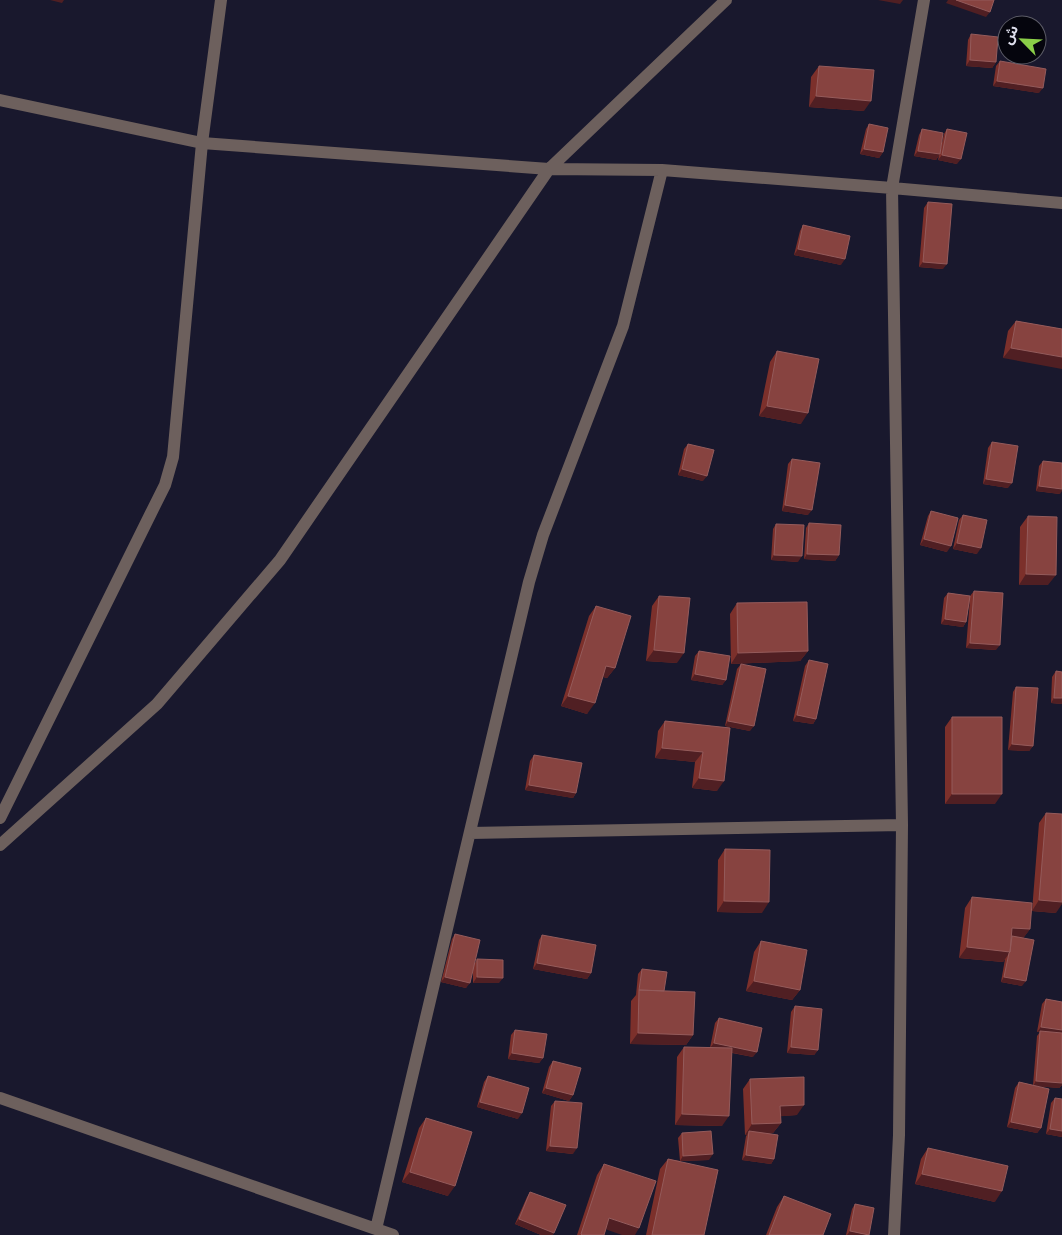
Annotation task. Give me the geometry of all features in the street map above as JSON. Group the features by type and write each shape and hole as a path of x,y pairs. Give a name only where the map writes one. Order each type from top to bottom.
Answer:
{"street":[{"path":"0,818 151,513 164,485 173,457 202,143 221,0"},
{"path":"0,845 157,704 280,560 548,169 726,0"},
{"path":"894,1235 899,1135 902,825 892,188 924,0"},
{"path":"0,100 202,143 548,169 662,170 1062,203"},
{"path":"376,1229 529,582 543,536 623,326 662,170"},
{"path":"470,833 902,825"},
{"path":"0,1098 393,1235"}],"building":[{"path":"956,0 994,0 990,12"},
{"path":"971,34 997,37 996,62 970,60"},
{"path":"999,65 1023,65 1046,69 1043,88 997,81"},
{"path":"819,66 874,70 871,101 816,96"},
{"path":"869,124 888,128 883,152 864,149"},
{"path":"922,129 943,133 940,154 918,151"},
{"path":"947,129 967,133 961,159 942,155"},
{"path":"928,202 952,204 947,264 923,262"},
{"path":"803,225 850,236 845,259 798,249"},
{"path":"1016,321 1062,329 1062,357 1011,348"},
{"path":"777,351 819,359 808,413 767,406"},
{"path":"992,442 1018,446 1012,483 986,479"},
{"path":"688,444 714,450 707,476 682,469"},
{"path":"792,459 820,463 812,510 785,505"},
{"path":"1043,461 1062,463 1062,489 1039,486"},
{"path":"931,511 958,518 951,546 924,539"},
{"path":"963,515 987,520 981,548 957,543"},
{"path":"1028,516 1057,517 1056,575 1026,574"},
{"path":"809,523 841,525 839,555 807,554"},
{"path":"776,524 804,525 802,556 774,555"},
{"path":"974,591 1003,593 1000,645 970,643"},
{"path":"948,593 970,596 966,622 945,619"},
{"path":"659,596 690,598 684,653 654,650"},
{"path":"807,602 808,651 738,653 737,603"},
{"path":"596,606 631,616 615,668 606,666 595,703 568,696"},
{"path":"699,651 730,656 726,680 695,674"},
{"path":"809,660 828,664 816,719 797,715"},
{"path":"741,664 766,669 754,726 728,721"},
{"path":"1056,671 1062,672 1062,698 1054,698"},
{"path":"1016,687 1038,688 1033,746 1012,744"},
{"path":"952,717 1002,717 1002,794 952,794"},
{"path":"665,721 730,728 724,781 699,778 703,752 662,748"},
{"path":"534,755 582,763 576,793 529,785"},
{"path":"1046,813 1062,814 1062,902 1039,900"},
{"path":"725,849 770,850 769,902 724,901"},
{"path":"972,897 1032,903 1030,929 1012,928 1010,952 967,947"},
{"path":"455,934 480,940 470,983 445,977"},
{"path":"542,935 596,945 591,973 537,963"},
{"path":"1012,936 1034,940 1026,981 1004,977"},
{"path":"761,941 807,950 800,990 754,981"},
{"path":"477,959 503,960 503,978 477,977"},
{"path":"642,969 667,972 664,991 639,990"},
{"path":"639,990 695,992 693,1035 638,1033"},
{"path":"1046,999 1062,1002 1062,1030 1041,1027"},
{"path":"795,1006 822,1009 818,1050 791,1047"},
{"path":"719,1018 762,1028 757,1052 714,1043"},
{"path":"515,1030 547,1034 543,1058 512,1053"},
{"path":"1040,1031 1062,1033 1062,1083 1036,1081"},
{"path":"684,1047 732,1048 729,1116 682,1114"},
{"path":"553,1061 581,1068 573,1095 546,1088"},
{"path":"488,1076 529,1088 522,1113 480,1102"},
{"path":"804,1077 804,1105 780,1106 781,1123 752,1124 750,1079"},
{"path":"1019,1082 1049,1089 1041,1128 1011,1122"},
{"path":"1055,1098 1062,1099 1062,1131 1050,1129"},
{"path":"555,1101 582,1103 577,1148 550,1146"},
{"path":"426,1118 472,1132 455,1186 410,1172"},
{"path":"711,1131 713,1154 683,1156 682,1133"},
{"path":"749,1131 778,1135 774,1159 746,1155"},
{"path":"928,1148 1008,1166 1002,1191 922,1174"},
{"path":"668,1159 718,1170 704,1235 652,1235"},
{"path":"604,1164 656,1181 639,1228 609,1218 604,1235 582,1235 581,1234"},
{"path":"530,1192 566,1205 554,1233 519,1219"},
{"path":"784,1196 831,1214 823,1235 769,1235"},
{"path":"855,1204 874,1208 869,1235 850,1231"}]}
